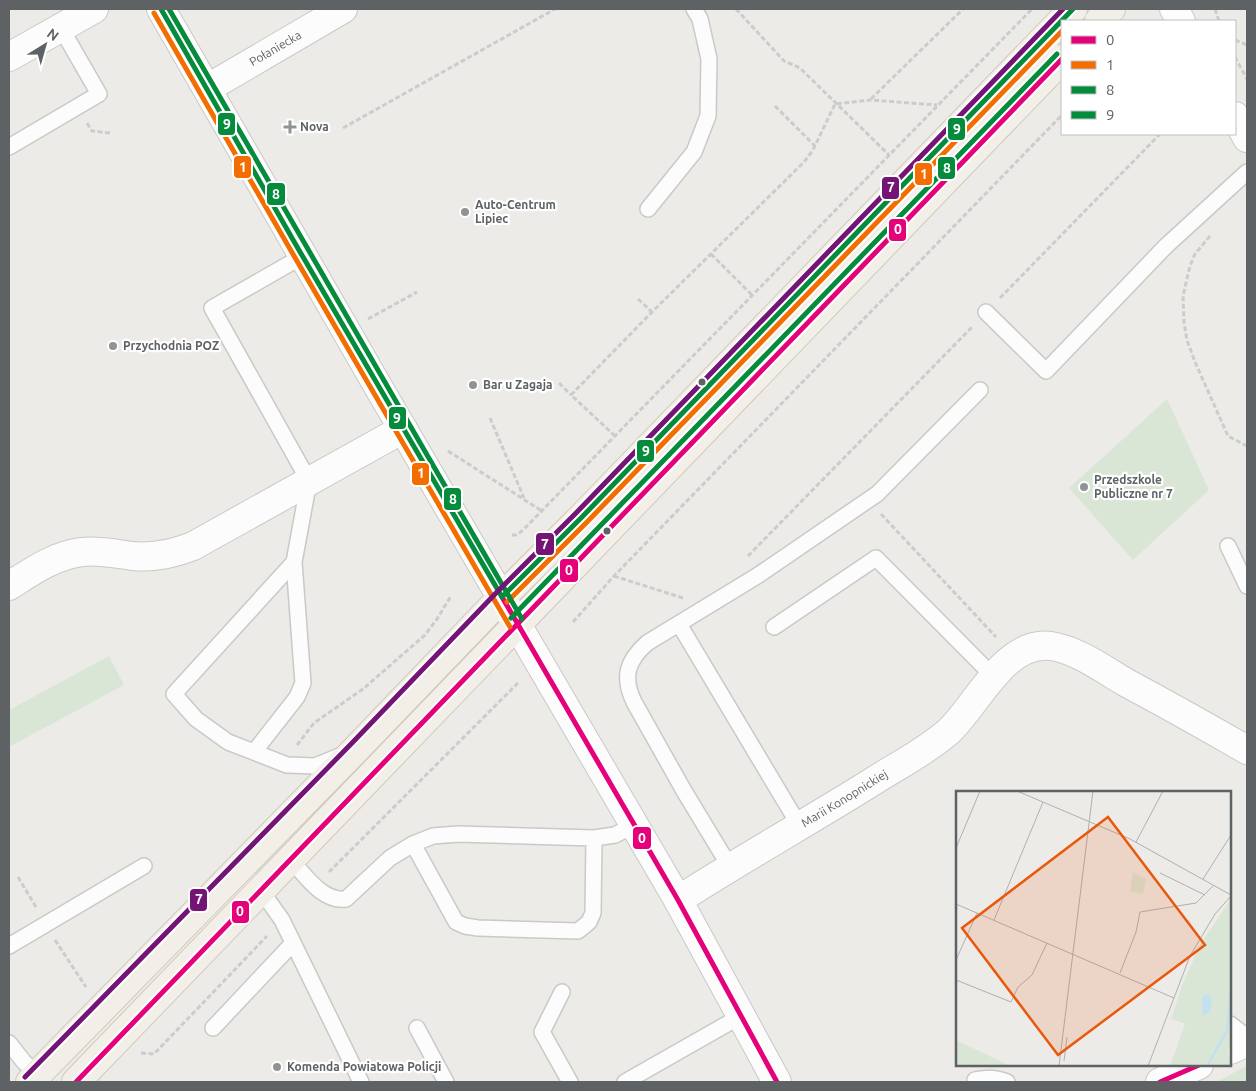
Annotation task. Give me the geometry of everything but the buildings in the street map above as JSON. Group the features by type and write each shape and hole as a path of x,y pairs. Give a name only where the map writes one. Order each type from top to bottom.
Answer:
{"main road":[{"path":"1062,20 1073,9"},
{"path":"1100,20 1111,9"},
{"path":"34,1078 582,517 1061,21"},
{"path":"76,1082 516,623 1061,60"}],"street":[{"path":"9,57 94,9"},
{"path":"161,9 678,900 777,1082"},
{"name":"Połaniecka","path":"208,88 343,9"},
{"path":"1174,9 1180,20"},
{"path":"1236,118 1247,138"},
{"path":"9,586 40,567 66,556 83,552 159,557 193,546 403,429"},
{"path":"1014,656 1036,647 1050,646 1082,657 1247,750"},
{"name":"Marii Konopnickiej","path":"678,900 839,803 936,741 956,724 993,676 1014,656"},
{"path":"1231,1050 1247,1042"},
{"path":"1160,1082 1197,1066"}],"lane":[{"path":"648,208 694,152 708,116 709,59 700,19 694,9"},
{"path":"9,147 99,94 60,28"},
{"path":"986,312 1046,371 1166,246 1247,172"},
{"path":"254,752 297,697 303,683 294,562 309,481 212,308 303,256"},
{"path":"730,867 684,791 628,690 626,676 630,664 638,651 648,643 756,576 877,494 980,390"},
{"path":"1228,546 1247,586"},
{"path":"774,627 876,558 993,676"},
{"path":"294,562 174,694 196,719 228,742 287,765 314,766 357,748"},
{"path":"679,624 799,826"},
{"path":"290,859 319,890 330,898 338,900 346,899 377,868 413,844 433,836 458,834 594,838 615,834 634,825"},
{"path":"413,844 456,922 464,926 478,928 578,931 588,922 593,913 594,838"},
{"path":"9,946 144,866"},
{"path":"260,890 282,920 361,1082"},
{"path":"213,1028 293,943"},
{"path":"562,992 542,1032 570,1082"},
{"path":"626,1082 742,1016"},
{"path":"1231,1025 1247,1037"},
{"path":"417,1028 446,1082"},
{"path":"9,1043 34,1078"},
{"path":"974,1080 987,1078 1007,1082"}],"path":[{"path":"343,128 555,9"},
{"path":"736,9 784,60 800,68 889,155"},
{"path":"871,100 963,9"},
{"path":"512,535 517,535 542,511 1032,9"},
{"path":"1236,59 1247,79"},
{"path":"835,104 871,100 938,105"},
{"path":"571,395 804,162 815,146 835,104"},
{"path":"774,106 815,146"},
{"path":"573,622 614,576 1061,116"},
{"path":"742,562 1159,135"},
{"path":"1214,232 1196,254 1190,266 1183,296 1184,323 1187,340 1195,362 1228,436 1247,446"},
{"path":"711,254 752,295"},
{"path":"368,319 417,292"},
{"path":"638,299 652,312"},
{"path":"558,383 616,436"},
{"path":"490,418 524,499"},
{"path":"446,450 542,511"},
{"path":"868,500 1014,656"},
{"path":"614,576 686,599"},
{"path":"295,747 314,723 363,689 425,635 438,619 451,596"}],"green space":[{"path":"1167,399 1209,490 1133,560 1069,488"},
{"path":"109,656 124,685 9,747 9,710"},
{"path":"1246,1066 1247,1082 1216,1082"}],"transit line":[{"name":"9","path":"161,9 296,245 502,597"},
{"name":"8","path":"169,9 522,619"},
{"name":"7","path":"25,1077 577,512 1063,9"},
{"name":"9","path":"1062,20 1073,9"},
{"name":"1","path":"154,13 510,627"},
{"name":"9","path":"502,597 582,517 1061,21"},
{"name":"1","path":"507,602 587,522 1061,32"},
{"name":"8","path":"511,618 1057,54"},
{"name":"0","path":"76,1082 1061,60"},
{"name":"0","path":"502,597 678,900 777,1082"},
{"name":"0","path":"1160,1082 1197,1066"}],"place":[{"name":"Nova","path":"290,127"},
{"name":"Auto-Centrum Lipiec","path":"465,212"},
{"name":"Przychodnia POZ","path":"113,346"},
{"name":"Bar u Zagaja","path":"473,385"},
{"name":"Przedszkole Publiczne nr 7","path":"1084,487"},
{"name":"Komenda Powiatowa Policji","path":"277,1067"}]}
